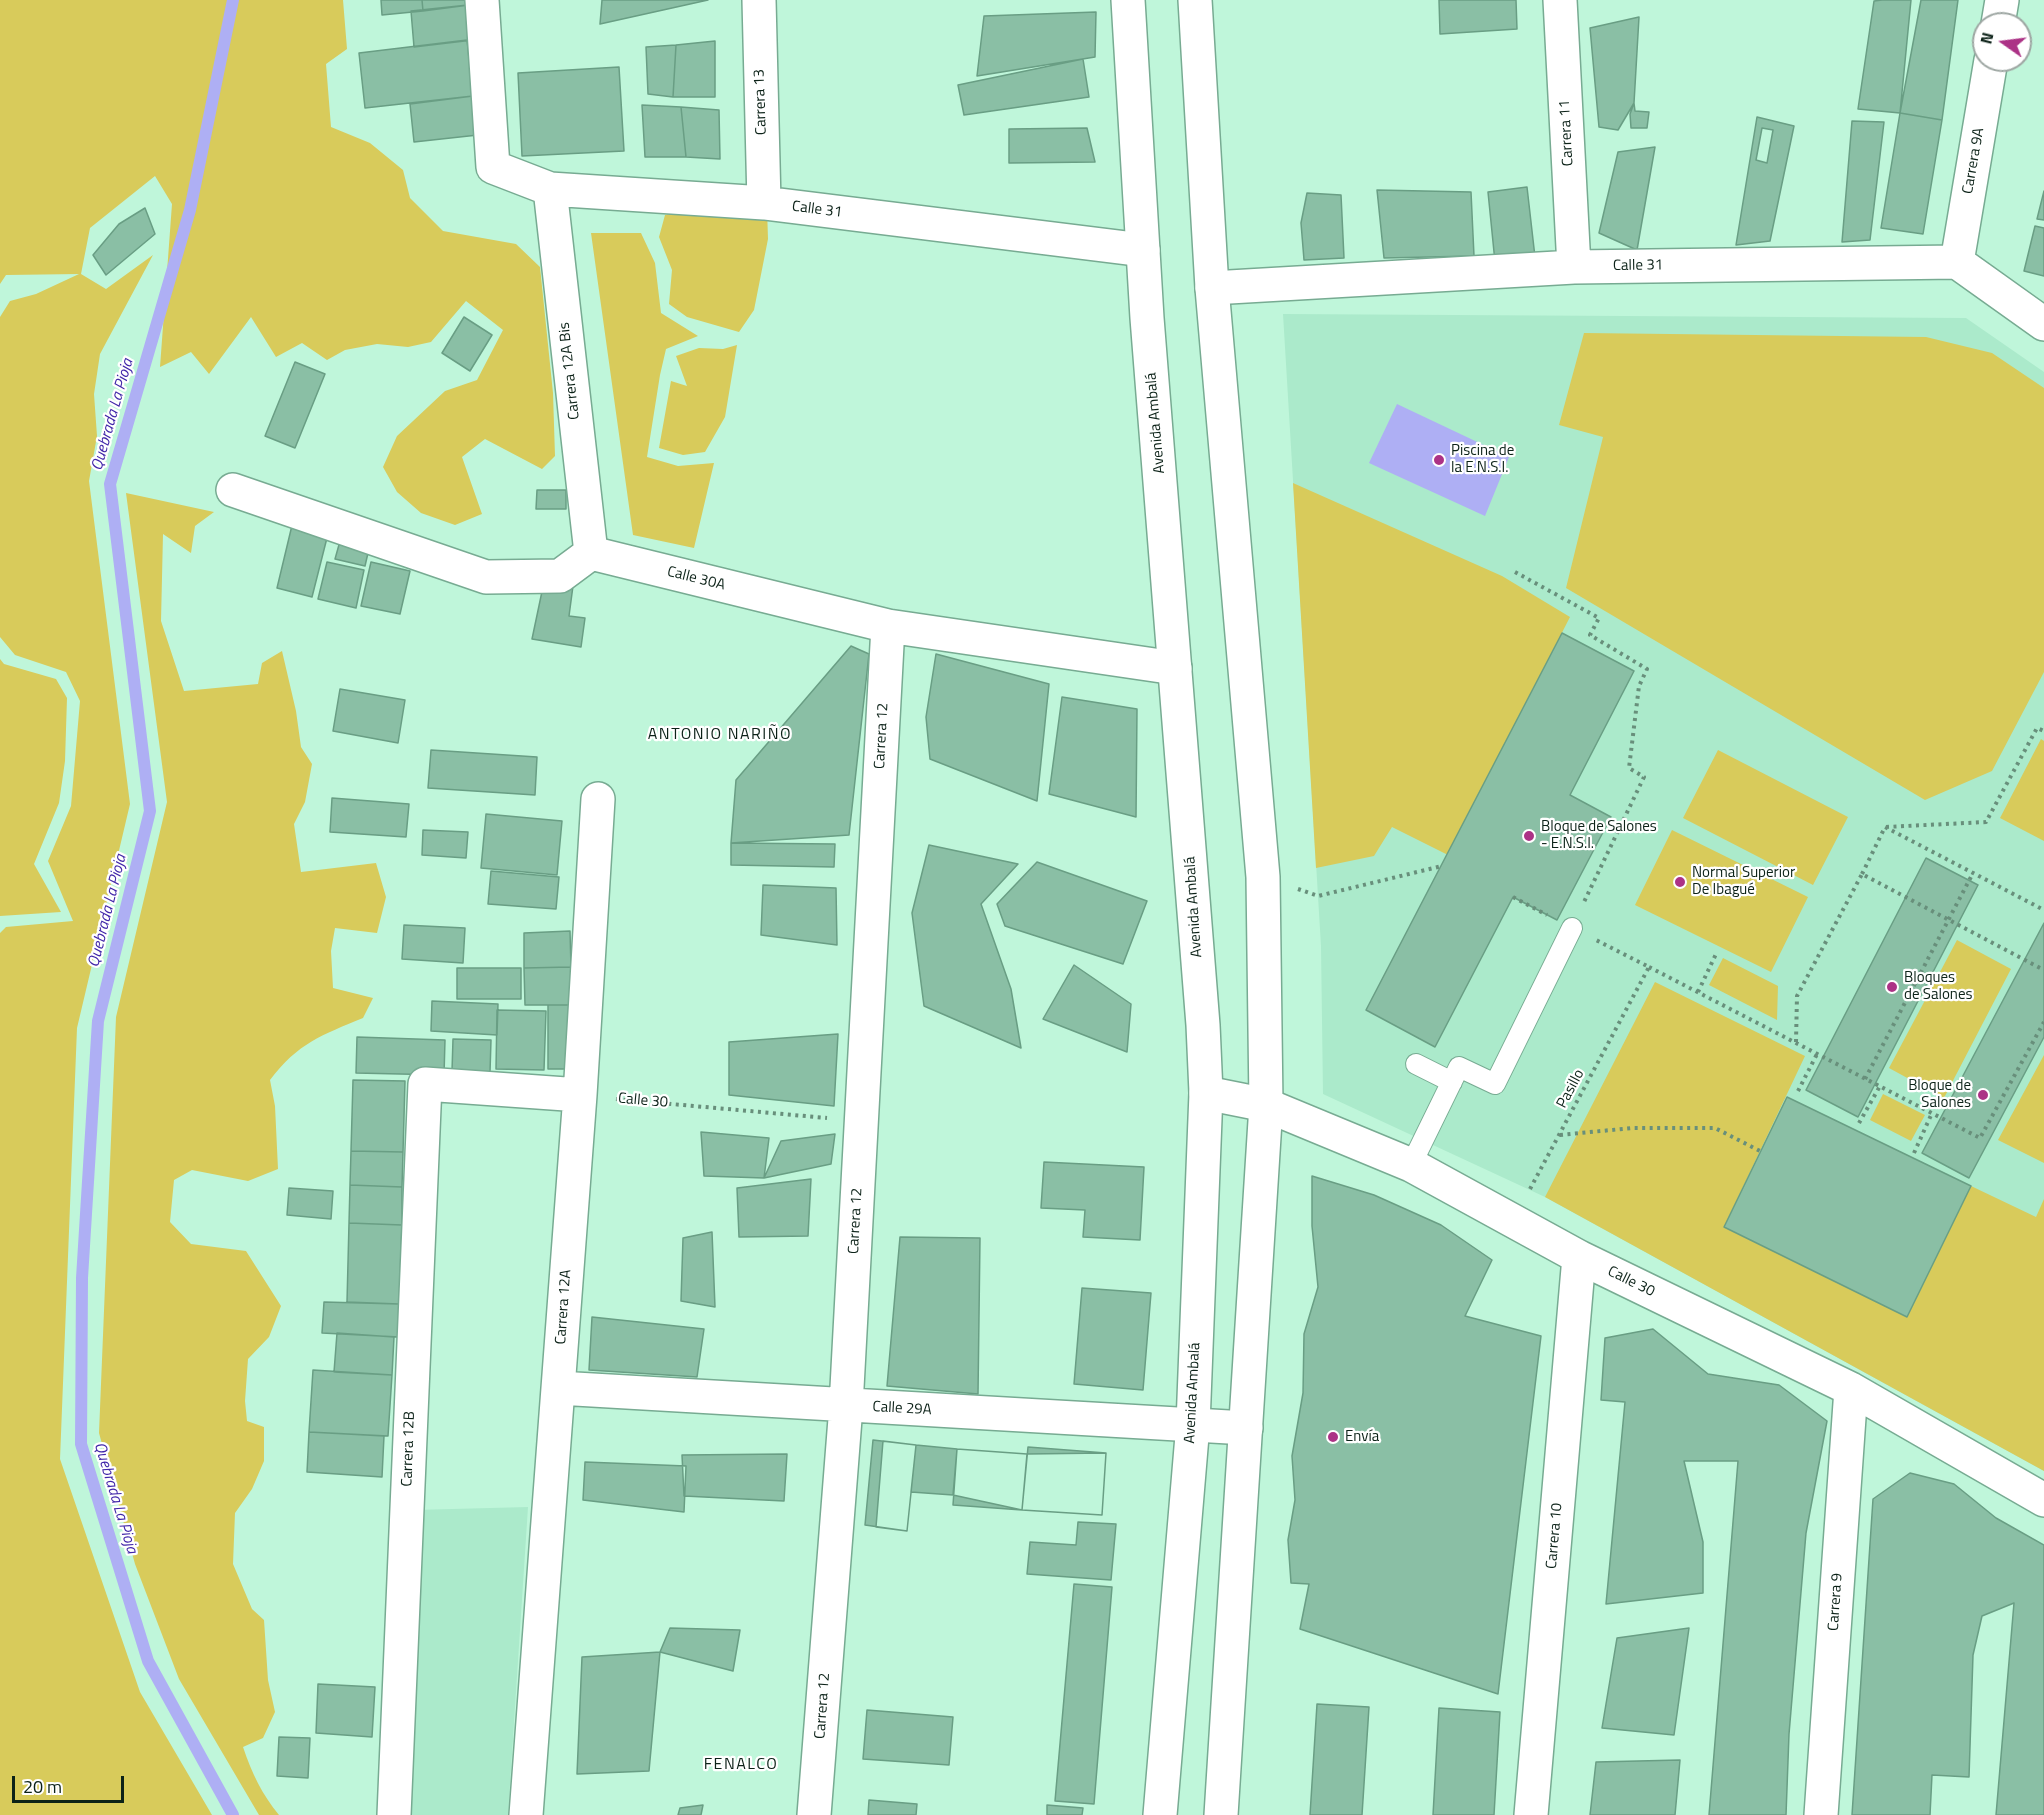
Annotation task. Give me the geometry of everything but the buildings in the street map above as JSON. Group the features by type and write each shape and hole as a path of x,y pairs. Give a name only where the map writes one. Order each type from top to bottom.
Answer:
{"street":[{"name":"Calle 31","path":"482,0 493,167 550,189 764,203 1143,250"},
{"name":"Carrera 13","path":"759,0 764,203"},
{"name":"Avenida Ambalá","path":"1128,0 1143,250 1203,1025 1206,1093 1193,1424 1160,1815"},
{"path":"1195,0 1212,288 1263,877 1266,1105 1221,1815"},
{"name":"Carrera 11","path":"1560,0 1574,267"},
{"name":"Carrera 9A","path":"1957,262 1989,72"},
{"name":"Carrera 12A Bis","path":"550,189 591,553"},
{"name":"Calle 31","path":"1212,288 1574,267 1957,262"},
{"path":"1957,262 2044,324"},
{"path":"233,490 486,577 560,576 591,553"},
{"name":"Calle 30A","path":"591,553 888,626 1175,668"},
{"name":"Carrera 12","path":"814,1815 846,1407 888,626"},
{"name":"Carrera 12A","path":"526,1815 580,1095 598,800"},
{"name":"Carrera 12B","path":"393,1815 425,1084 580,1095"},
{"name":"Calle 30","path":"1206,1093 1266,1105 1411,1165 1579,1257 1851,1389 2044,1500"},
{"name":"Carrera 10","path":"1531,1815 1579,1257"},
{"name":"Calle 29A","path":"558,1389 1246,1428"},
{"name":"Carrera 9","path":"1821,1815 1851,1389"}],"lane":[{"path":"1411,1165 1458,1067 1495,1084 1572,928"},
{"path":"1416,1064 1452,1082"}],"path":[{"path":"1515,572 1599,618 1590,635 1647,669 1639,686 1629,768 1644,777 1572,928"},
{"path":"1886,827 1986,822 2037,728 2044,731"},
{"path":"1886,827 2044,910"},
{"path":"1796,1042 1797,996 1886,827"},
{"path":"1263,877 1318,896 1442,866"},
{"path":"1865,1079 1973,873"},
{"path":"1862,874 2044,970"},
{"path":"1513,897 1980,1138 2044,1022"},
{"path":"1698,992 1716,954"},
{"name":"Pasillo","path":"1512,1221 1649,967"},
{"path":"1798,1091 1817,1054"},
{"path":"1859,1123 1880,1086"},
{"name":"Calle 30","path":"580,1095 861,1122"},
{"path":"1914,1153 1932,1113"},
{"path":"1560,1135 1632,1128 1715,1128 1760,1151"}],"shaded area":[{"path":"0,0 343,0 347,49 326,64 331,127 370,143 403,170 410,198 443,231 516,244 540,267 553,393 555,456 542,469 485,439 462,457 482,514 455,525 421,513 397,492 383,467 397,436 445,391 477,380 503,330 466,301 431,342 408,347 377,344 345,350 327,360 302,343 276,357 251,317 209,374 191,352 160,367 172,204 155,176 90,228 81,274 106,289 153,255 100,354 94,394 97,436 89,481 130,804 77,1028 60,1459 140,1692 212,1815 0,1815 0,933 6,927 73,921 48,861 71,806 80,701 66,672 15,655 0,637 0,317 10,301 36,294 79,274 6,275 0,284"},
{"path":"767,208 768,239 754,310 739,332 687,317 669,304 672,270 659,237 665,215 693,209"},
{"path":"591,233 641,233 655,263 661,313 698,336 666,349 647,457 678,466 714,463 694,548 633,535"},
{"name":"Normal Superior De Ibagué","path":"1283,314 1966,318 2044,372 2044,1471 1545,1197 1323,1094 1321,946"},
{"path":"1584,333 1926,337 1992,353 2044,388 2044,672 1992,771 1925,800 1566,588 1603,437 1559,425"},
{"path":"737,345 725,417 705,452 683,455 659,448 671,381 687,386 676,356 699,348 723,349"},
{"path":"1293,483 1502,576 1570,617 1448,855 1392,827 1374,856 1316,868"},
{"path":"126,493 214,512 195,526 191,553 163,534 161,621 184,691 258,684 262,663 282,651 296,711 301,747 312,764 305,802 294,824 301,872 376,863 386,897 377,933 335,928 331,951 333,988 373,998 363,1018 323,1035 301,1049 280,1067 270,1080 275,1106 278,1169 248,1181 192,1170 174,1180 170,1222 191,1244 246,1251 281,1306 269,1337 248,1359 245,1401 247,1421 264,1427 264,1461 252,1489 235,1513 233,1564 252,1609 264,1620 268,1680 275,1712 263,1738 243,1747 258,1783 279,1815 259,1815 179,1679 135,1564 99,1433 116,1017 167,802"},
{"path":"0,659 4,664 56,679 67,698 65,761 59,803 34,864 61,912 0,916"},
{"path":"2041,739 2044,741 2044,841 2000,818"},
{"path":"1718,750 1848,817 1813,885 1683,818"},
{"path":"1672,830 1808,897 1771,972 1635,905"},
{"path":"1957,940 2011,969 1944,1098 1889,1068"},
{"path":"1723,958 1778,986 1777,1020 1709,985"},
{"path":"1655,982 1805,1056 1724,1227 1907,1317 1971,1186 2036,1217 2044,1199 2044,1471 1545,1197"},
{"path":"2044,1055 2044,1163 1998,1140"},
{"path":"1883,1094 1925,1115 1911,1141 1870,1120"},
{"path":"528,1507 508,1815 408,1815 414,1510"}],"water":[{"name":"Piscina de la E.N.S.I.","path":"1397,404 1509,457 1485,516 1369,463"}],"waterway":[{"name":"Quebrada La Pioja","path":"233,0 190,210 110,484 150,811 98,1021 82,1278 81,1444 148,1661 233,1815"}],"place":[{"name":"Piscina de la E.N.S.I.","path":"1439,460"},
{"name":"Bloque de Salones - E.N.S.I.","path":"1529,836"},
{"name":"Normal Superior De Ibagué","path":"1680,882"},
{"name":"Bloques de Salones","path":"1892,987"},
{"name":"Bloque de Salones","path":"1983,1095"},
{"name":"Envía","path":"1333,1437"}],"district":[{"name":"ANTONIO NARIÑO","path":"720,735"},
{"name":"FENALCO","path":"741,1765"}]}
